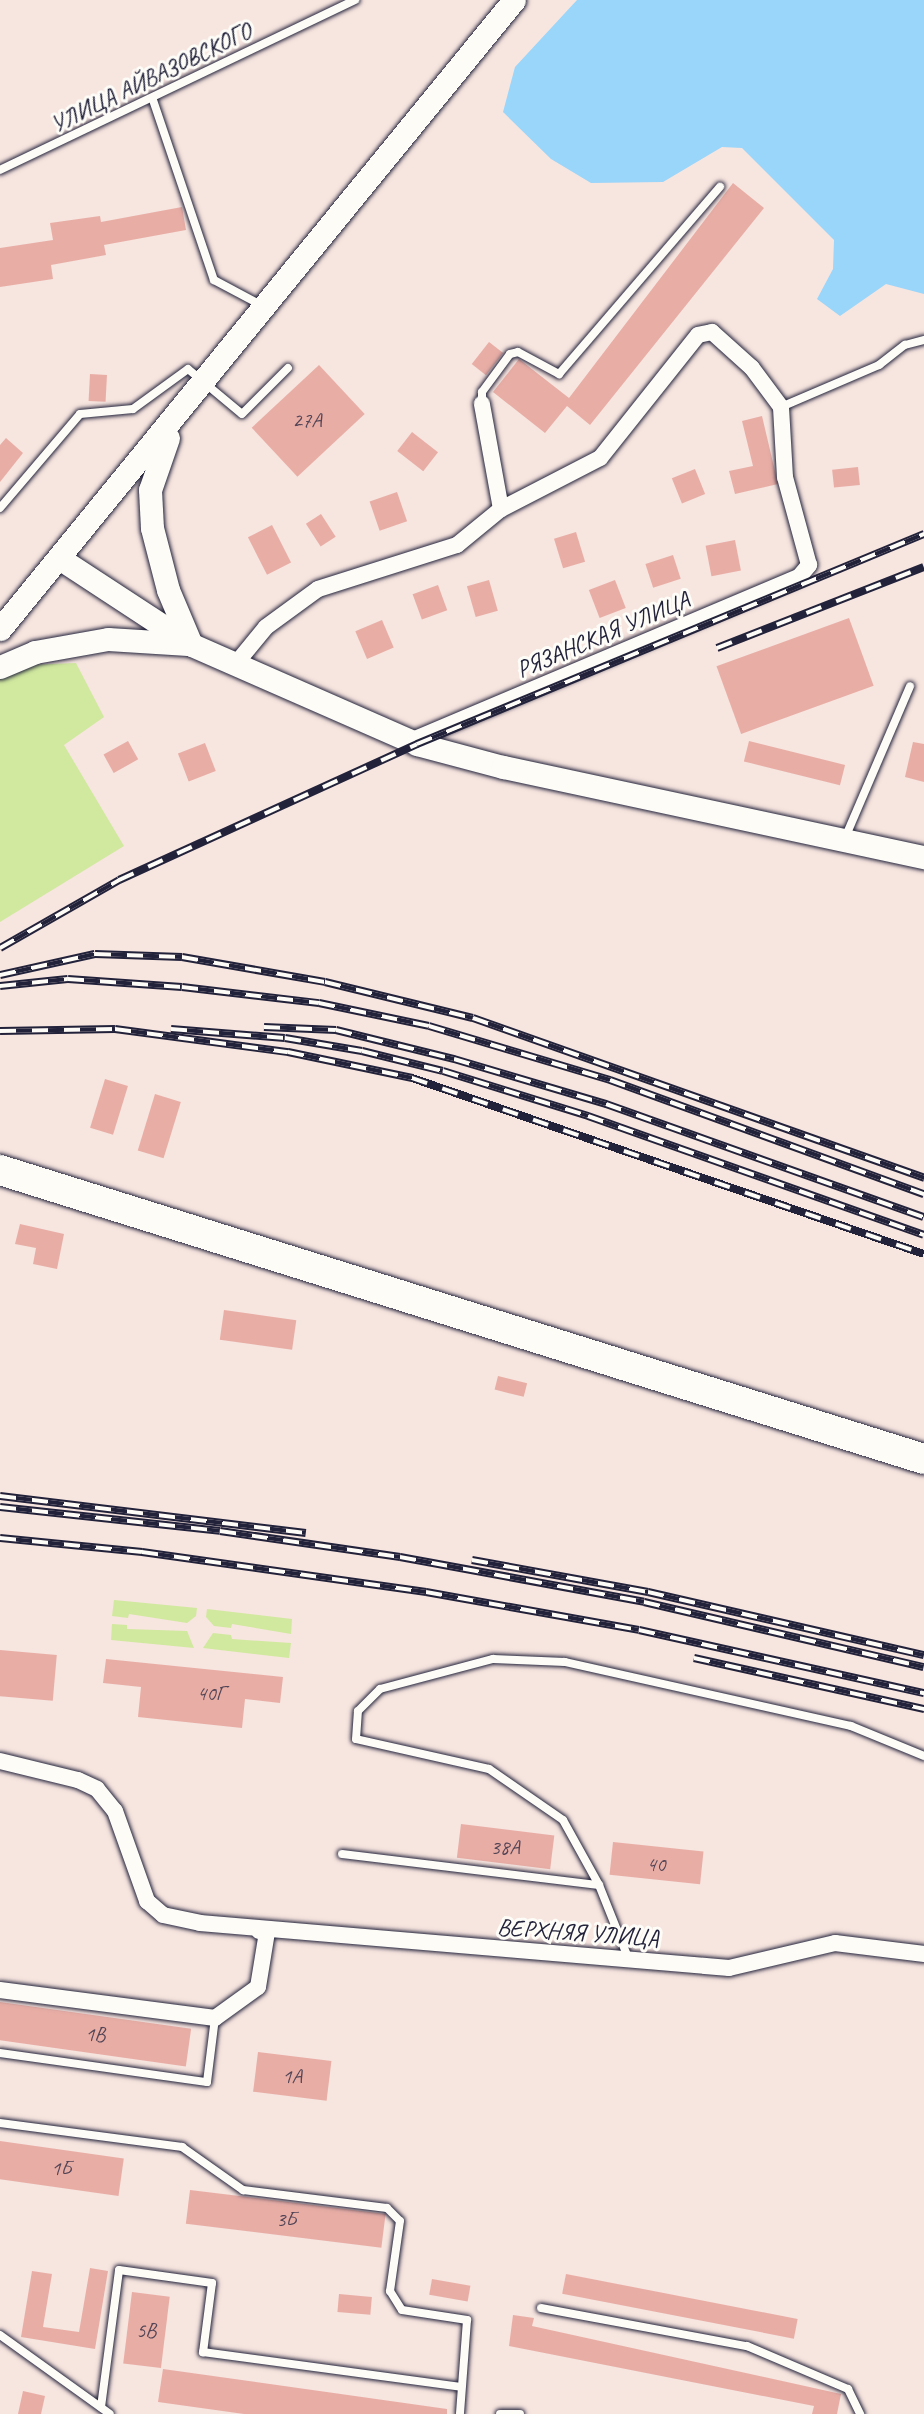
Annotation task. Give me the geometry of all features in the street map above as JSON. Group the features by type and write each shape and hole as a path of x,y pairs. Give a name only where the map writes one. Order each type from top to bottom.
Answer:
{"highway":[{"path":"0,1170 924,1460"}],"main road":[{"path":"0,629 206,382 514,0"},
{"path":"180,412 157,462 150,490 152,528 168,590 192,645"},
{"path":"59,558 192,645 234,666 410,741 503,767 924,857"},
{"path":"0,667 35,652 108,639 192,645"}],"street":[{"path":"234,666 265,627 318,589 457,545 501,509 600,458 704,331 712,332 752,368 781,407"},
{"path":"482,404 501,509"},
{"name":"РЯЗАНСКАЯ УЛИЦА","path":"410,741 799,577 809,565 785,478 781,407"},
{"name":"ВЕРХНЯЯ УЛИЦА","path":"0,1761 78,1780 97,1789 115,1811 147,1901 163,1915 267,1932 729,1968 835,1943 924,1954"},
{"path":"0,1990 215,2018 258,1987 267,1932"}],"lane":[{"name":"УЛИЦА АЙВАЗОВСКОГО","path":"0,170 153,100 355,0"},
{"path":"153,100 214,280 266,307"},
{"path":"482,404 482,392 510,354 518,352 559,374 720,187"},
{"path":"781,407 879,365 905,345 924,340"},
{"path":"0,508 80,414 133,409 188,369 242,414 288,368"},
{"path":"844,841 910,686"},
{"path":"629,1960 599,1885 564,1820 489,1769 356,1739 358,1711 380,1689 493,1658 565,1662 851,1726 924,1756"},
{"path":"342,1854 599,1885"},
{"path":"0,2053 208,2082 215,2018"},
{"path":"0,2123 182,2147 243,2190 387,2208 400,2221 390,2291 402,2310 467,2320 460,2414"},
{"path":"101,2407 119,2270 212,2283 203,2352 461,2387"},
{"path":"541,2308 747,2346 848,2389 860,2414"},
{"path":"0,2335 110,2414"},
{"path":"500,2414 520,2414"}],"green space":[{"path":"76,663 104,717 64,745 124,846 0,922 0,679 24,665"},
{"path":"114,1600 197,1608 196,1616 187,1623 129,1614 128,1618 112,1616"},
{"path":"207,1609 292,1619 291,1634 232,1624 231,1628 214,1626 206,1617"},
{"path":"112,1624 127,1625 127,1629 187,1631 194,1648 111,1640"},
{"path":"213,1633 231,1635 232,1639 291,1643 289,1658 203,1648"}],"water":[{"path":"577,0 924,0 924,294 886,284 840,316 817,299 833,269 834,240 742,148 722,147 663,182 591,183 551,159 503,112 515,67"}],"building":[{"path":"733,183 764,208 590,425 567,406 545,433 493,392 519,359 569,398"},
{"path":"182,207 186,230 104,245 106,255 51,265 53,279 0,287 0,248 53,240 50,223 100,216 101,222"},
{"path":"489,342 503,353 486,375 472,364"},
{"path":"319,365 365,414 297,477 252,428"},
{"path":"90,374 107,375 106,402 89,401"},
{"path":"762,416 778,484 735,494 729,471 753,466 742,421"},
{"path":"412,432 438,452 423,471 397,451"},
{"path":"6,438 23,453 0,482 0,445"},
{"path":"858,467 860,485 834,488 832,470"},
{"path":"695,469 705,494 682,503 672,478"},
{"path":"397,492 407,521 380,531 370,501"},
{"path":"321,514 336,537 321,546 306,524"},
{"path":"272,525 291,562 267,575 248,537"},
{"path":"576,532 585,562 563,568 554,539"},
{"path":"735,540 741,570 711,576 706,546"},
{"path":"673,555 681,579 653,588 645,564"},
{"path":"489,580 498,611 476,617 467,586"},
{"path":"615,580 626,608 600,618 589,590"},
{"path":"438,585 447,610 422,620 413,594"},
{"path":"849,618 874,686 741,734 717,666"},
{"path":"382,620 394,648 367,659 355,631"},
{"path":"128,741 138,759 114,773 104,755"},
{"path":"749,741 845,765 840,785 744,761"},
{"path":"913,742 924,744 924,782 905,777"},
{"path":"205,743 216,771 189,781 178,753"},
{"path":"105,1079 128,1086 113,1135 90,1128"},
{"path":"155,1094 181,1102 164,1158 138,1150"},
{"path":"20,1224 64,1234 57,1269 33,1264 36,1248 15,1244"},
{"path":"224,1310 296,1320 292,1350 220,1340"},
{"path":"498,1376 527,1383 524,1397 495,1390"},
{"path":"0,1650 57,1655 53,1701 0,1696"},
{"path":"106,1659 283,1677 280,1703 245,1699 242,1728 138,1717 141,1687 103,1683"},
{"path":"461,1824 554,1835 550,1869 457,1858"},
{"path":"613,1842 704,1852 700,1884 610,1875"},
{"path":"0,2002 191,2029 186,2066 0,2040"},
{"path":"258,2052 331,2061 327,2101 253,2092"},
{"path":"0,2141 124,2158 118,2196 0,2179"},
{"path":"190,2190 386,2214 381,2248 186,2224"},
{"path":"90,2268 108,2271 95,2349 21,2337 32,2271 52,2274 43,2327 79,2332"},
{"path":"566,2274 798,2319 794,2339 562,2294"},
{"path":"432,2279 470,2286 468,2302 429,2295"},
{"path":"132,2292 170,2297 161,2368 123,2363"},
{"path":"339,2294 372,2297 370,2315 337,2312"},
{"path":"513,2315 534,2318 532,2326 841,2394 837,2414 812,2414 814,2406 509,2346"},
{"path":"163,2369 447,2409 447,2414 244,2414 158,2402"},
{"path":"23,2391 45,2396 41,2414 18,2414"}],"railway":[{"path":"0,948 119,880 417,744 924,534"},
{"path":"717,648 924,567"},
{"path":"0,975 95,954 182,957 325,982 473,1018 924,1178"},
{"path":"0,986 68,979 182,987 319,1003 429,1026 610,1080 924,1194"},
{"path":"264,1027 336,1030 454,1059 606,1104 924,1217"},
{"path":"0,1031 115,1029 288,1052 412,1078 924,1254"},
{"path":"171,1029 285,1038 362,1051 443,1071 588,1116 924,1235"},
{"path":"0,1496 306,1533"},
{"path":"0,1507 220,1531 400,1557 644,1602 924,1667"},
{"path":"0,1538 142,1552 426,1592 639,1630 924,1693"},
{"path":"472,1560 648,1592 924,1655"},
{"path":"694,1658 924,1709"}]}
